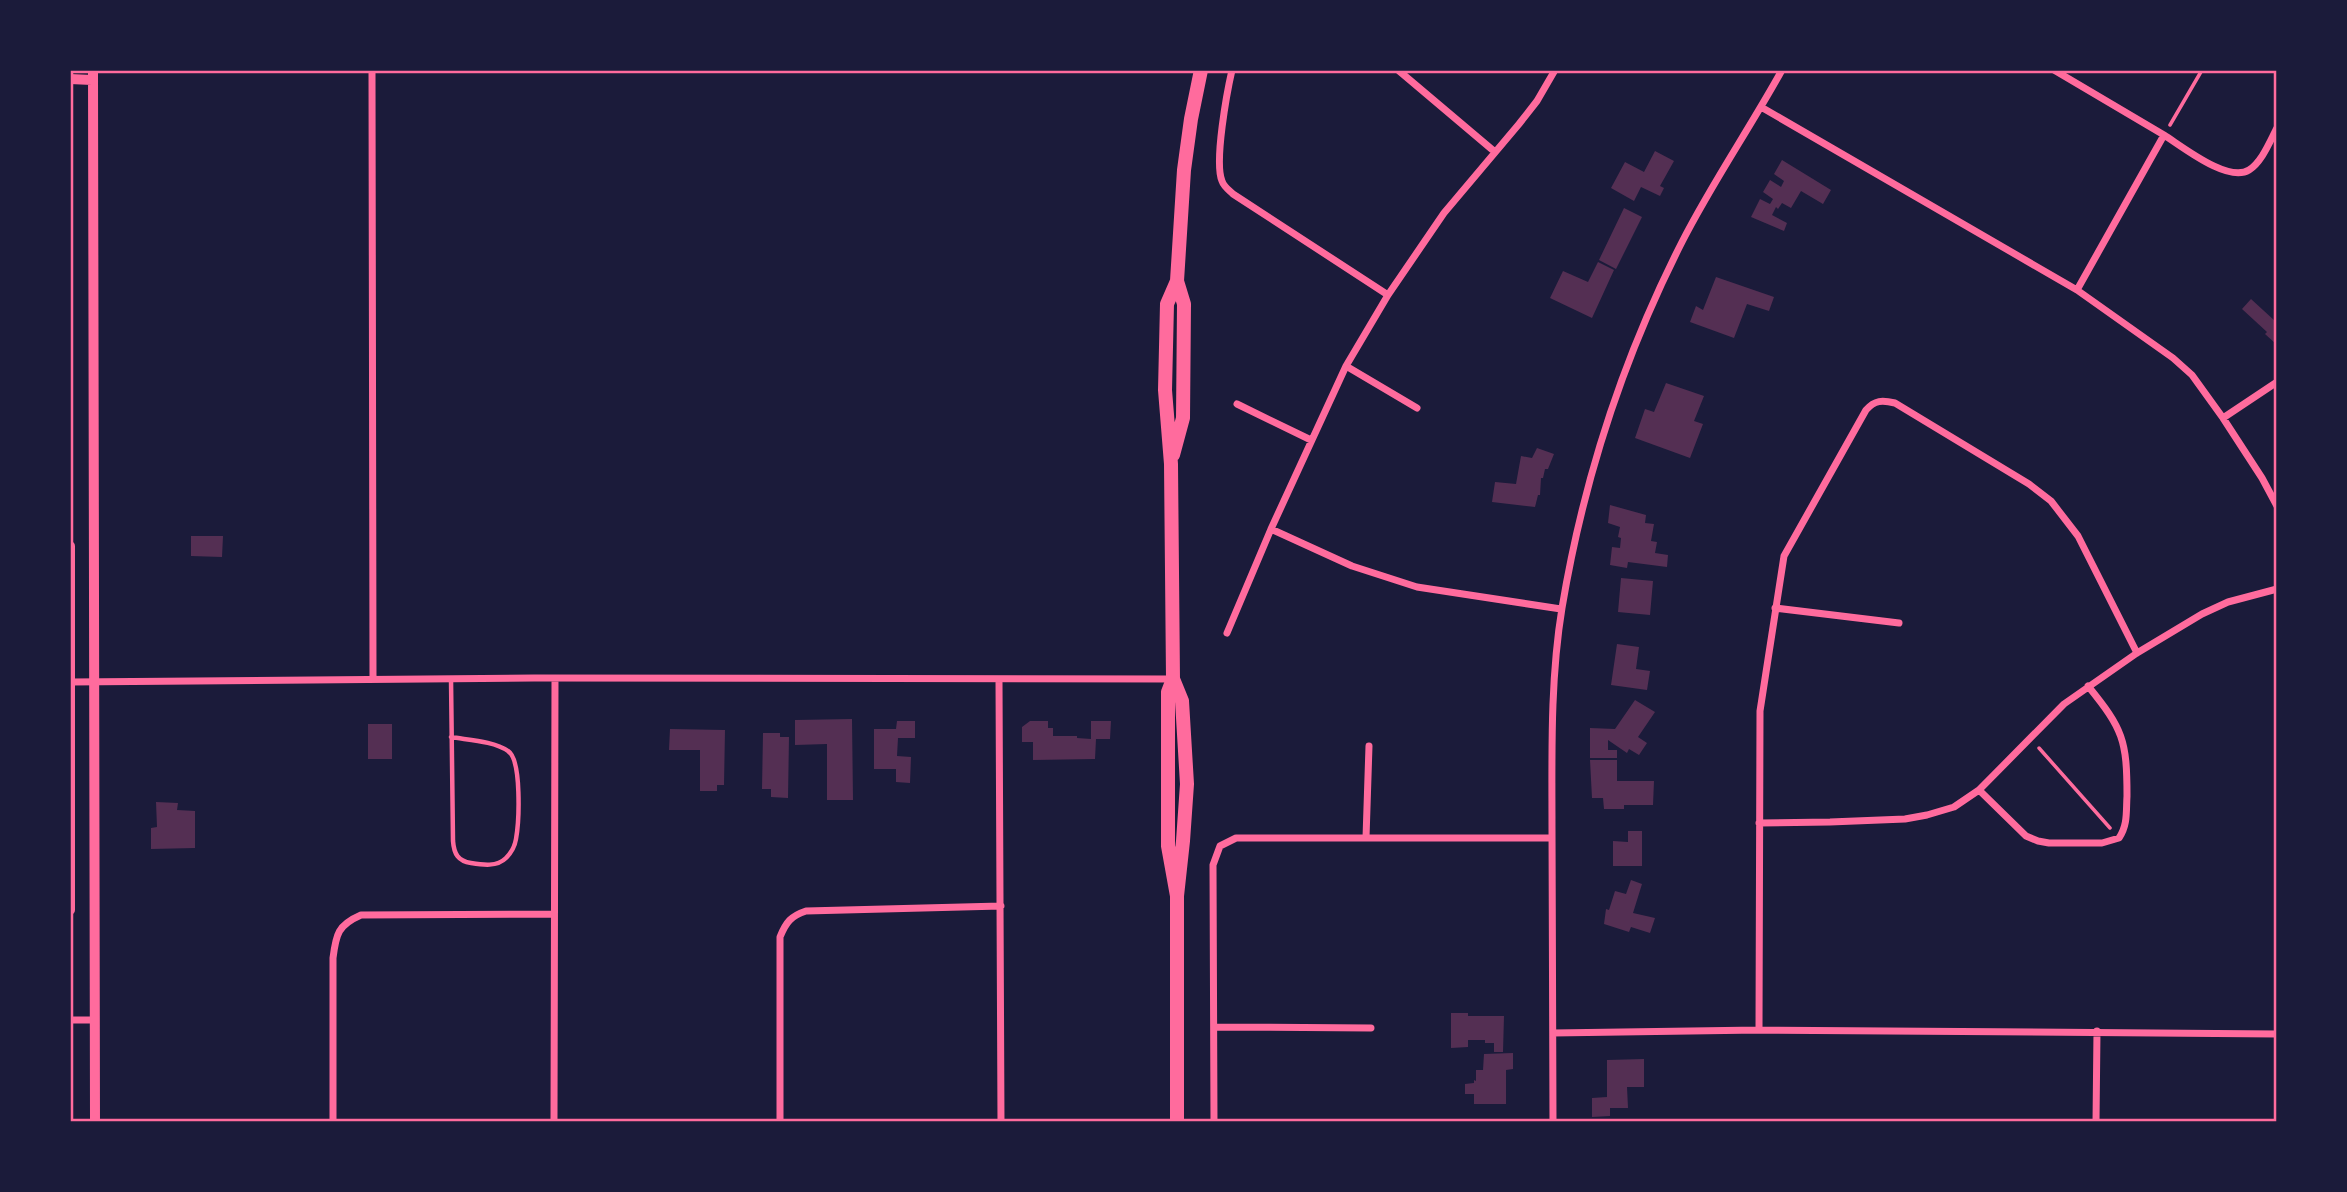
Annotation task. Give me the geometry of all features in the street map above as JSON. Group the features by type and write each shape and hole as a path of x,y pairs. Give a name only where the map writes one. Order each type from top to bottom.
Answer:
{"main road":[{"path":"1177,1122 1177,896 1186,784 1182,701 1173,679 1171,464 1165,390 1167,304 1177,281 1184,170 1201,70"},
{"path":"1173,679 1168,691 1166,797 1168,846 1177,896"}],"street":[{"path":"372,70 373,679"},
{"path":"1233,70 1219,157 1221,180 1225,186 1233,194 1388,295"},
{"path":"1398,70 1495,152"},
{"path":"1227,633 1271,529 1346,366 1388,295 1444,214 1537,101 1555,70"},
{"path":"1553,1122 1552,726 1561,609 1591,481 1625,374 1683,241 1782,70"},
{"path":"2054,70 2230,173 2249,170 2277,128"},
{"path":"70,79 93,75 95,1122"},
{"path":"1761,107 2077,290 2183,367 2200,385 2223,418 2277,506"},
{"path":"2077,290 2164,135"},
{"path":"1346,366 1416,408"},
{"path":"2223,418 2277,382"},
{"path":"1759,1030 1760,711 1784,556 1866,410 1873,403 1884,400 1895,403 2029,484 2051,501 2078,536 2137,653"},
{"path":"1237,404 1311,440"},
{"path":"1271,529 1352,566 1418,587 1561,609"},
{"path":"70,546 70,911"},
{"path":"1759,823 1927,816 1954,807 1979,790 2064,704 2088,685 2202,614 2228,602 2277,589"},
{"path":"1775,608 1899,623"},
{"path":"71,682 373,679 1173,679"},
{"path":"554,1122 555,679"},
{"path":"999,680 1002,1122"},
{"path":"1979,790 2026,836 2038,841 2102,843 2119,838 2126,824 2127,758 2118,726 2088,685"},
{"path":"1366,838 1369,746"},
{"path":"1214,1122 1213,865 1220,846 1236,838 1552,838"},
{"path":"780,1122 780,937 785,923 806,911 1001,906"},
{"path":"333,1122 332,958 336,937 345,922 361,915 554,914"},
{"path":"70,1020 95,1020"},
{"path":"1553,1033 1759,1030 2276,1034 2277,1023"},
{"path":"1214,1027 1371,1028"},
{"path":"2096,1122 2097,1031"}],"lane":[{"path":"451,679 451,737 454,851 458,858 465,862 496,864 505,860 516,841 518,777 514,756 496,745 451,737"}],"path":[{"path":"2164,135 2202,70"},
{"path":"2030,738 2119,838"}],"building":[{"path":"1655,151 1674,161 1660,186 1664,188 1660,196 1641,187 1634,201 1611,188 1625,162 1644,172"},
{"path":"1782,160 1831,190 1823,204 1801,191 1791,208 1782,203 1778,209 1776,207 1772,215 1787,223 1784,231 1751,217 1760,199 1770,204 1773,199 1763,192 1770,180 1781,187 1784,181 1774,174"},
{"path":"1624,208 1642,217 1616,269 1599,260"},
{"path":"1598,262 1614,270 1592,318 1550,298 1563,271 1588,282"},
{"path":"1716,277 1774,297 1769,311 1747,304 1734,338 1690,322 1696,306 1703,310"},
{"path":"2251,299 2275,321 2277,319 2276,344 2242,309"},
{"path":"1666,383 1704,396 1694,421 1703,424 1690,458 1635,438 1645,409 1654,412"},
{"path":"1537,448 1554,454 1541,478 1540,495 1535,507 1492,502 1495,482 1516,484 1521,456 1532,458"},
{"path":"1610,505 1646,515 1645,523 1654,524 1651,541 1657,542 1655,553 1668,555 1667,567 1628,562 1627,568 1610,565 1612,547 1620,548 1621,538 1618,537 1620,527 1608,523"},
{"path":"191,536 223,536 222,557 191,556"},
{"path":"1621,578 1653,581 1650,615 1618,612"},
{"path":"1617,644 1639,647 1636,669 1650,671 1647,690 1611,685"},
{"path":"1635,700 1655,712 1638,737 1647,743 1639,755 1629,749 1627,753 1608,740 1608,750 1617,750 1617,758 1590,758 1590,728 1615,729"},
{"path":"852,719 853,800 827,800 827,744 795,745 795,720"},
{"path":"897,721 915,721 915,738 898,738 897,756 911,757 910,783 896,782 896,769 874,769 874,729 896,729"},
{"path":"1030,721 1048,721 1048,728 1053,728 1053,736 1091,739 1091,721 1111,721 1110,739 1096,739 1095,759 1033,760 1033,742 1022,742 1022,727"},
{"path":"368,724 392,724 392,759 368,759"},
{"path":"670,729 725,730 724,785 717,785 717,791 700,791 700,750 669,750"},
{"path":"763,733 780,733 780,737 789,737 788,798 771,797 771,789 762,789"},
{"path":"1590,760 1617,760 1617,781 1654,781 1653,805 1624,805 1624,809 1604,809 1603,798 1592,798"},
{"path":"156,802 178,803 177,810 195,811 195,848 151,849 151,828 157,827"},
{"path":"1628,831 1642,831 1642,866 1613,866 1613,841 1628,842"},
{"path":"1631,880 1642,884 1633,913 1655,918 1650,933 1631,927 1629,932 1604,924 1606,909 1609,910 1615,891 1626,894"},
{"path":"1451,1013 1504,1016 1503,1052 1494,1052 1494,1043 1485,1043 1485,1040 1468,1040 1468,1047 1451,1048"},
{"path":"1513,1053 1513,1069 1506,1070 1506,1104 1474,1104 1474,1094 1465,1094 1465,1084 1474,1083 1476,1070 1483,1070 1484,1054"},
{"path":"1644,1059 1644,1087 1627,1087 1628,1108 1610,1108 1610,1116 1592,1117 1592,1098 1607,1097 1607,1060"}]}
